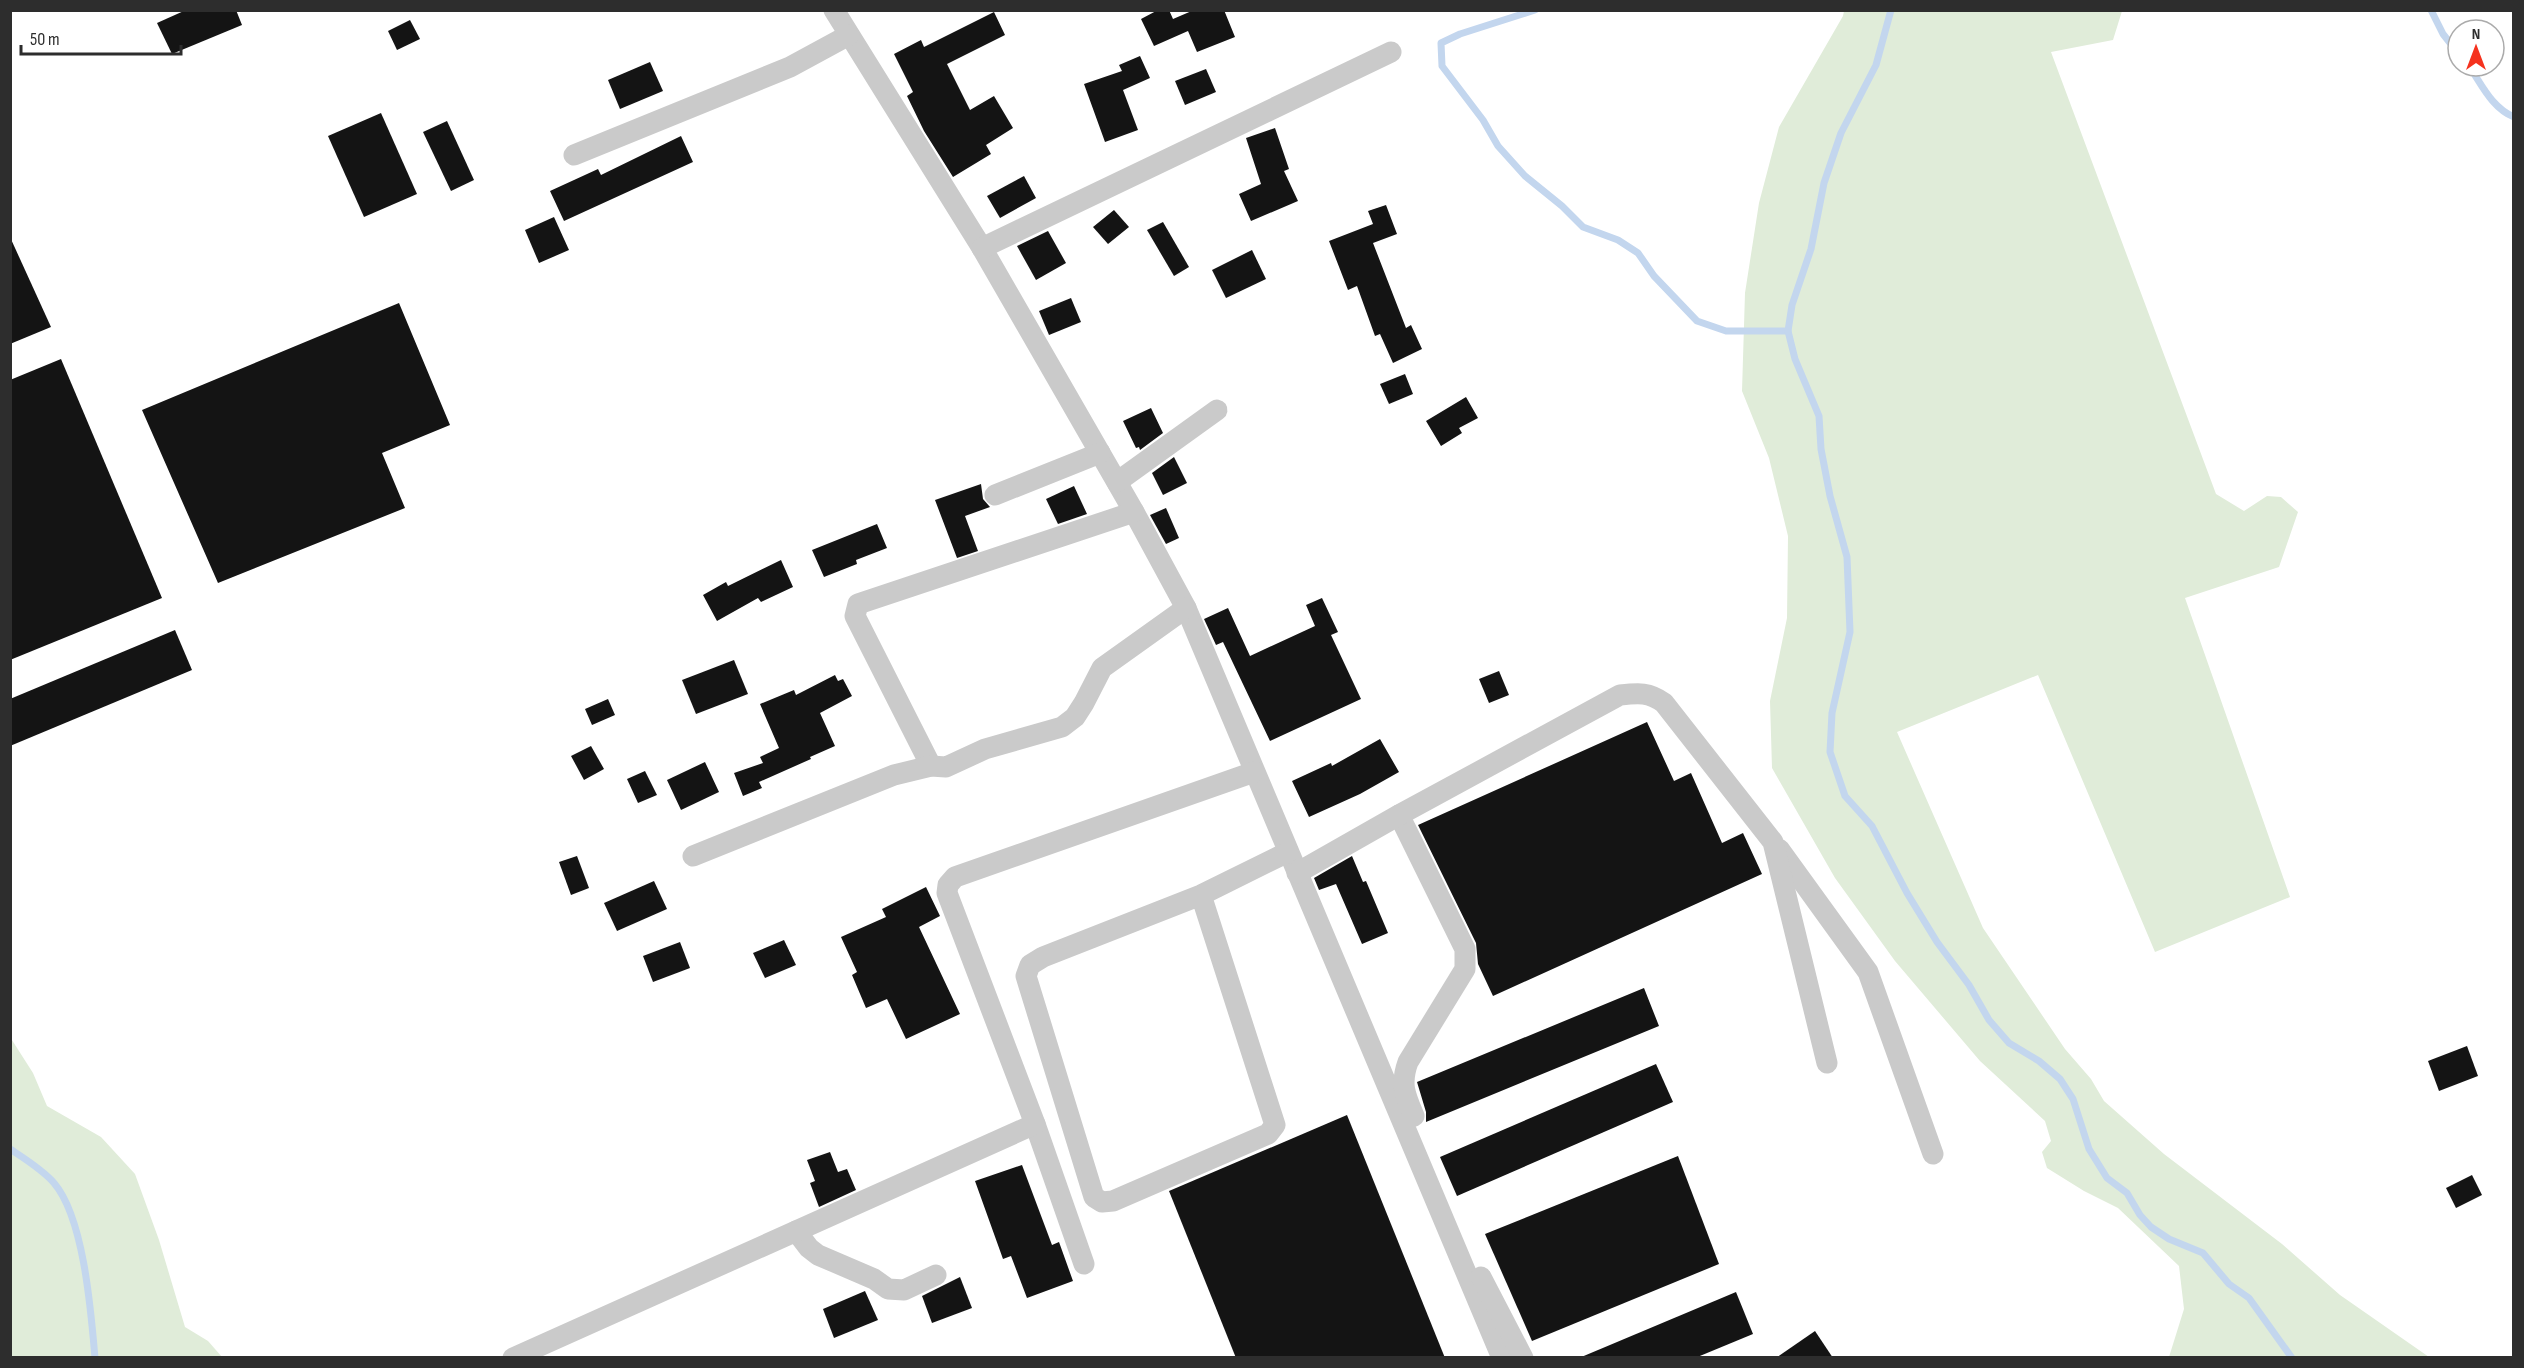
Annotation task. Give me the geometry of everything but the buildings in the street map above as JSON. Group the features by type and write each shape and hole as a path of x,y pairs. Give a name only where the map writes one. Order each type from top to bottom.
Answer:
{"street":[{"path":"834,10 982,248 1117,482 1186,608 1502,1358"},
{"path":"573,155 790,67 849,35"},
{"path":"982,248 1391,52"},
{"path":"1117,482 1217,410"},
{"path":"995,495 1100,453"},
{"path":"931,766 855,616 858,604 1134,512"},
{"path":"693,856 894,775 931,766 946,767 985,749 1062,727 1075,717 1102,668 1186,608"},
{"path":"1297,873 1620,695 1641,692 1654,696 1664,704 1773,842 1868,972 1933,1154"},
{"path":"1084,1264 1035,1124 947,893 948,885 955,877 1254,772"},
{"path":"1399,815 1465,949 1467,959 1466,969 1408,1062 1403,1076 1405,1093 1470,1255 1523,1358"},
{"path":"1773,842 1827,1063"},
{"path":"1201,895 1275,1125 1268,1134 1113,1201 1102,1202 1094,1197 1026,976 1030,965 1043,957 1201,895 1288,852"},
{"path":"513,1358 1035,1124"},
{"path":"796,1231 809,1248 818,1255 874,1279 888,1289 904,1290 936,1275"}],"green space":[{"path":"1844,11 2122,11 2113,40 2051,52 2216,494 2244,511 2267,496 2281,497 2298,512 2279,567 2185,598 2290,897 2155,952 2038,675 1897,732 1983,928 2065,1049 2091,1079 2104,1101 2164,1154 2282,1244 2340,1295 2429,1357 2169,1357 2184,1309 2179,1266 2118,1208 2084,1191 2047,1168 2042,1152 2051,1141 2045,1121 1980,1061 1895,961 1835,878 1772,768 1770,701 1787,618 1788,536 1769,458 1742,391 1745,293 1759,203 1779,127"},
{"path":"10,1037 33,1073 47,1106 101,1137 135,1174 159,1240 185,1327 208,1341 222,1357 11,1357"}],"waterway":[{"path":"1535,10 1460,34 1441,43 1442,66 1483,120 1498,146 1525,176 1562,206 1583,227 1618,240 1638,253 1654,276 1697,321 1726,331 1788,331"},
{"path":"1891,10 1876,65 1841,133 1824,183 1811,249 1792,305 1788,331 1795,359 1819,416 1821,449 1830,496 1847,557 1850,632 1832,713 1830,752 1845,796 1872,826 1907,893 1937,942 1969,985 1989,1020 2009,1043 2039,1061 2060,1079 2073,1099 2089,1149 2107,1178 2127,1193 2140,1215 2151,1227 2169,1239 2203,1253 2229,1284 2249,1298 2292,1358"},
{"path":"2431,10 2446,38"},
{"path":"2477,78 2494,102 2514,117"},
{"path":"10,1149 50,1178 64,1199 79,1242 84,1266 95,1358"}]}
